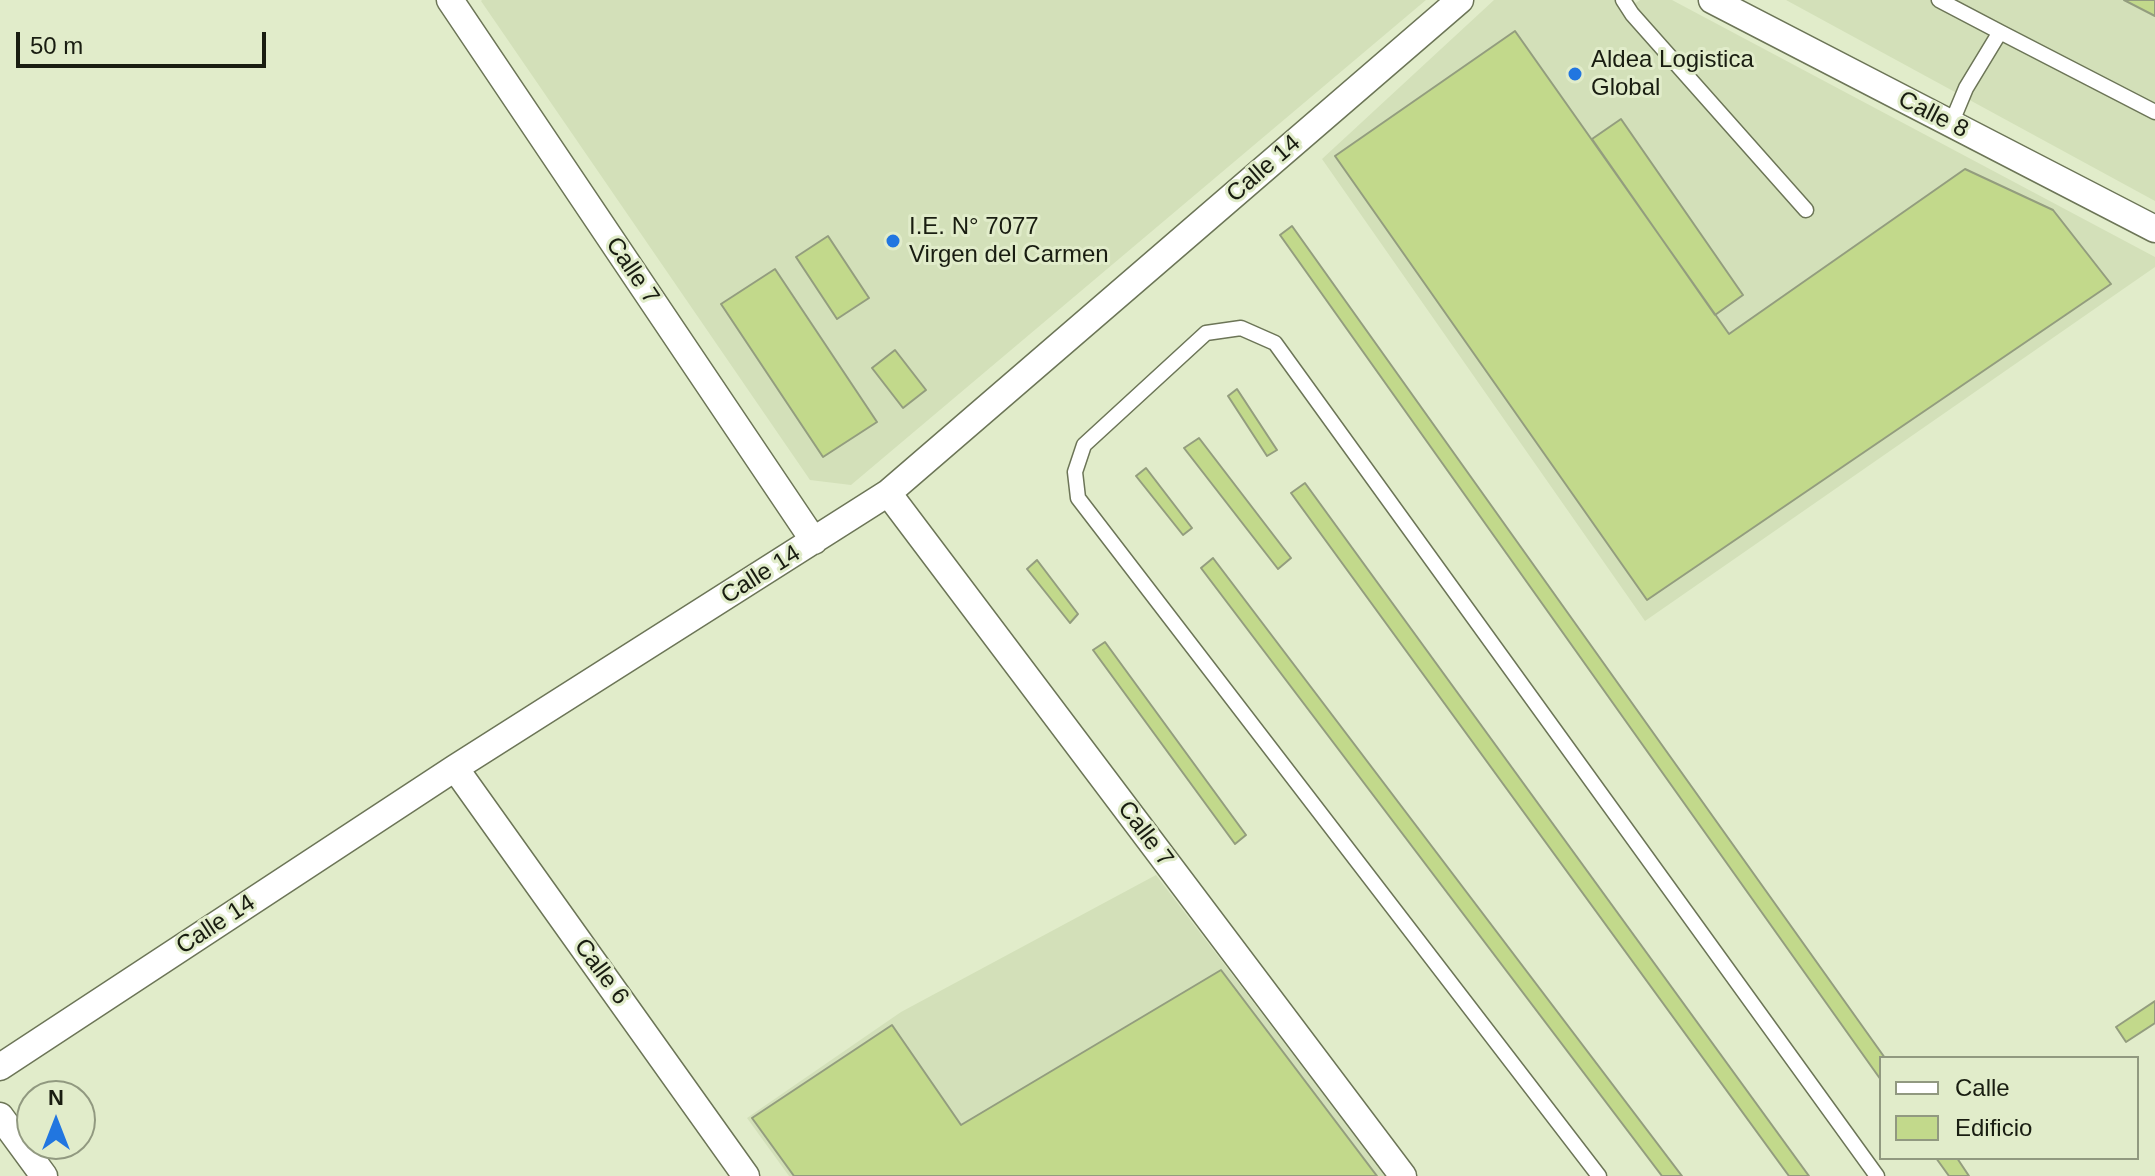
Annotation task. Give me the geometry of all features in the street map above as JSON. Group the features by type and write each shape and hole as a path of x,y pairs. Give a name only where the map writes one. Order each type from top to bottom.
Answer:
{"street":[{"name":"Calle 7","path":"450,0 814,541"},
{"name":"Calle 14","path":"0,1067 455,768 888,493 1460,0"},
{"name":"Calle 8","path":"1712,0 2155,229"},
{"name":"Calle 7","path":"888,493 1403,1176"},
{"path":"455,768 743,1172"},
{"path":"0,1116 44,1176"}],"lane":[{"path":"1623,0 1632,14 1806,210"},
{"path":"1939,0 2155,112"},
{"path":"1951,124 1966,88 2000,32"},
{"path":"1599,1176 1078,498 1075,472 1084,445 1206,333 1241,328 1275,343 1877,1176"}],"shaded area":[{"name":"I.E. N° 7077 Virgen del Carmen","path":"482,0 1426,0 851,485 810,480"},
{"path":"1494,0 1618,0 1627,9 1640,0 1672,0 2155,257 2155,267 1645,621 1322,159"},
{"path":"1786,0 2155,0 2155,201"},
{"path":"1156,875 1386,1176 789,1176 747,1118 901,1012"}],"building":[{"path":"2124,0 2155,0 2155,16"},
{"path":"1515,31 1729,334 1965,169 2053,210 2111,284 1647,600 1335,156"},
{"path":"1621,119 1743,295 1715,315 1592,139"},
{"path":"1292,226 1884,1056 1879,1056 1879,1077 1280,235"},
{"path":"828,236 869,298 837,319 796,257"},
{"path":"775,269 877,422 823,457 721,304"},
{"path":"895,350 926,390 903,408 872,368"},
{"path":"1237,389 1277,450 1267,456 1228,396"},
{"path":"1199,438 1291,558 1278,569 1184,448"},
{"path":"1146,468 1192,528 1183,535 1136,476"},
{"path":"1305,483 1809,1176 1789,1176 1291,493"},
{"path":"1213,558 1682,1176 1662,1176 1201,568"},
{"path":"1037,560 1078,614 1070,623 1027,569"},
{"path":"1105,642 1246,835 1235,844 1093,650"},
{"path":"1221,970 1377,1176 794,1176 752,1118 892,1025 961,1125"},
{"path":"2155,1001 2155,1023 2126,1042 2116,1027"},
{"path":"1937,1160 1958,1160 1969,1176 1949,1176"}],"place":[{"name":"Aldea Logistica Global","path":"1575,74"},
{"name":"I.E. N° 7077 Virgen del Carmen","path":"893,241"}]}
